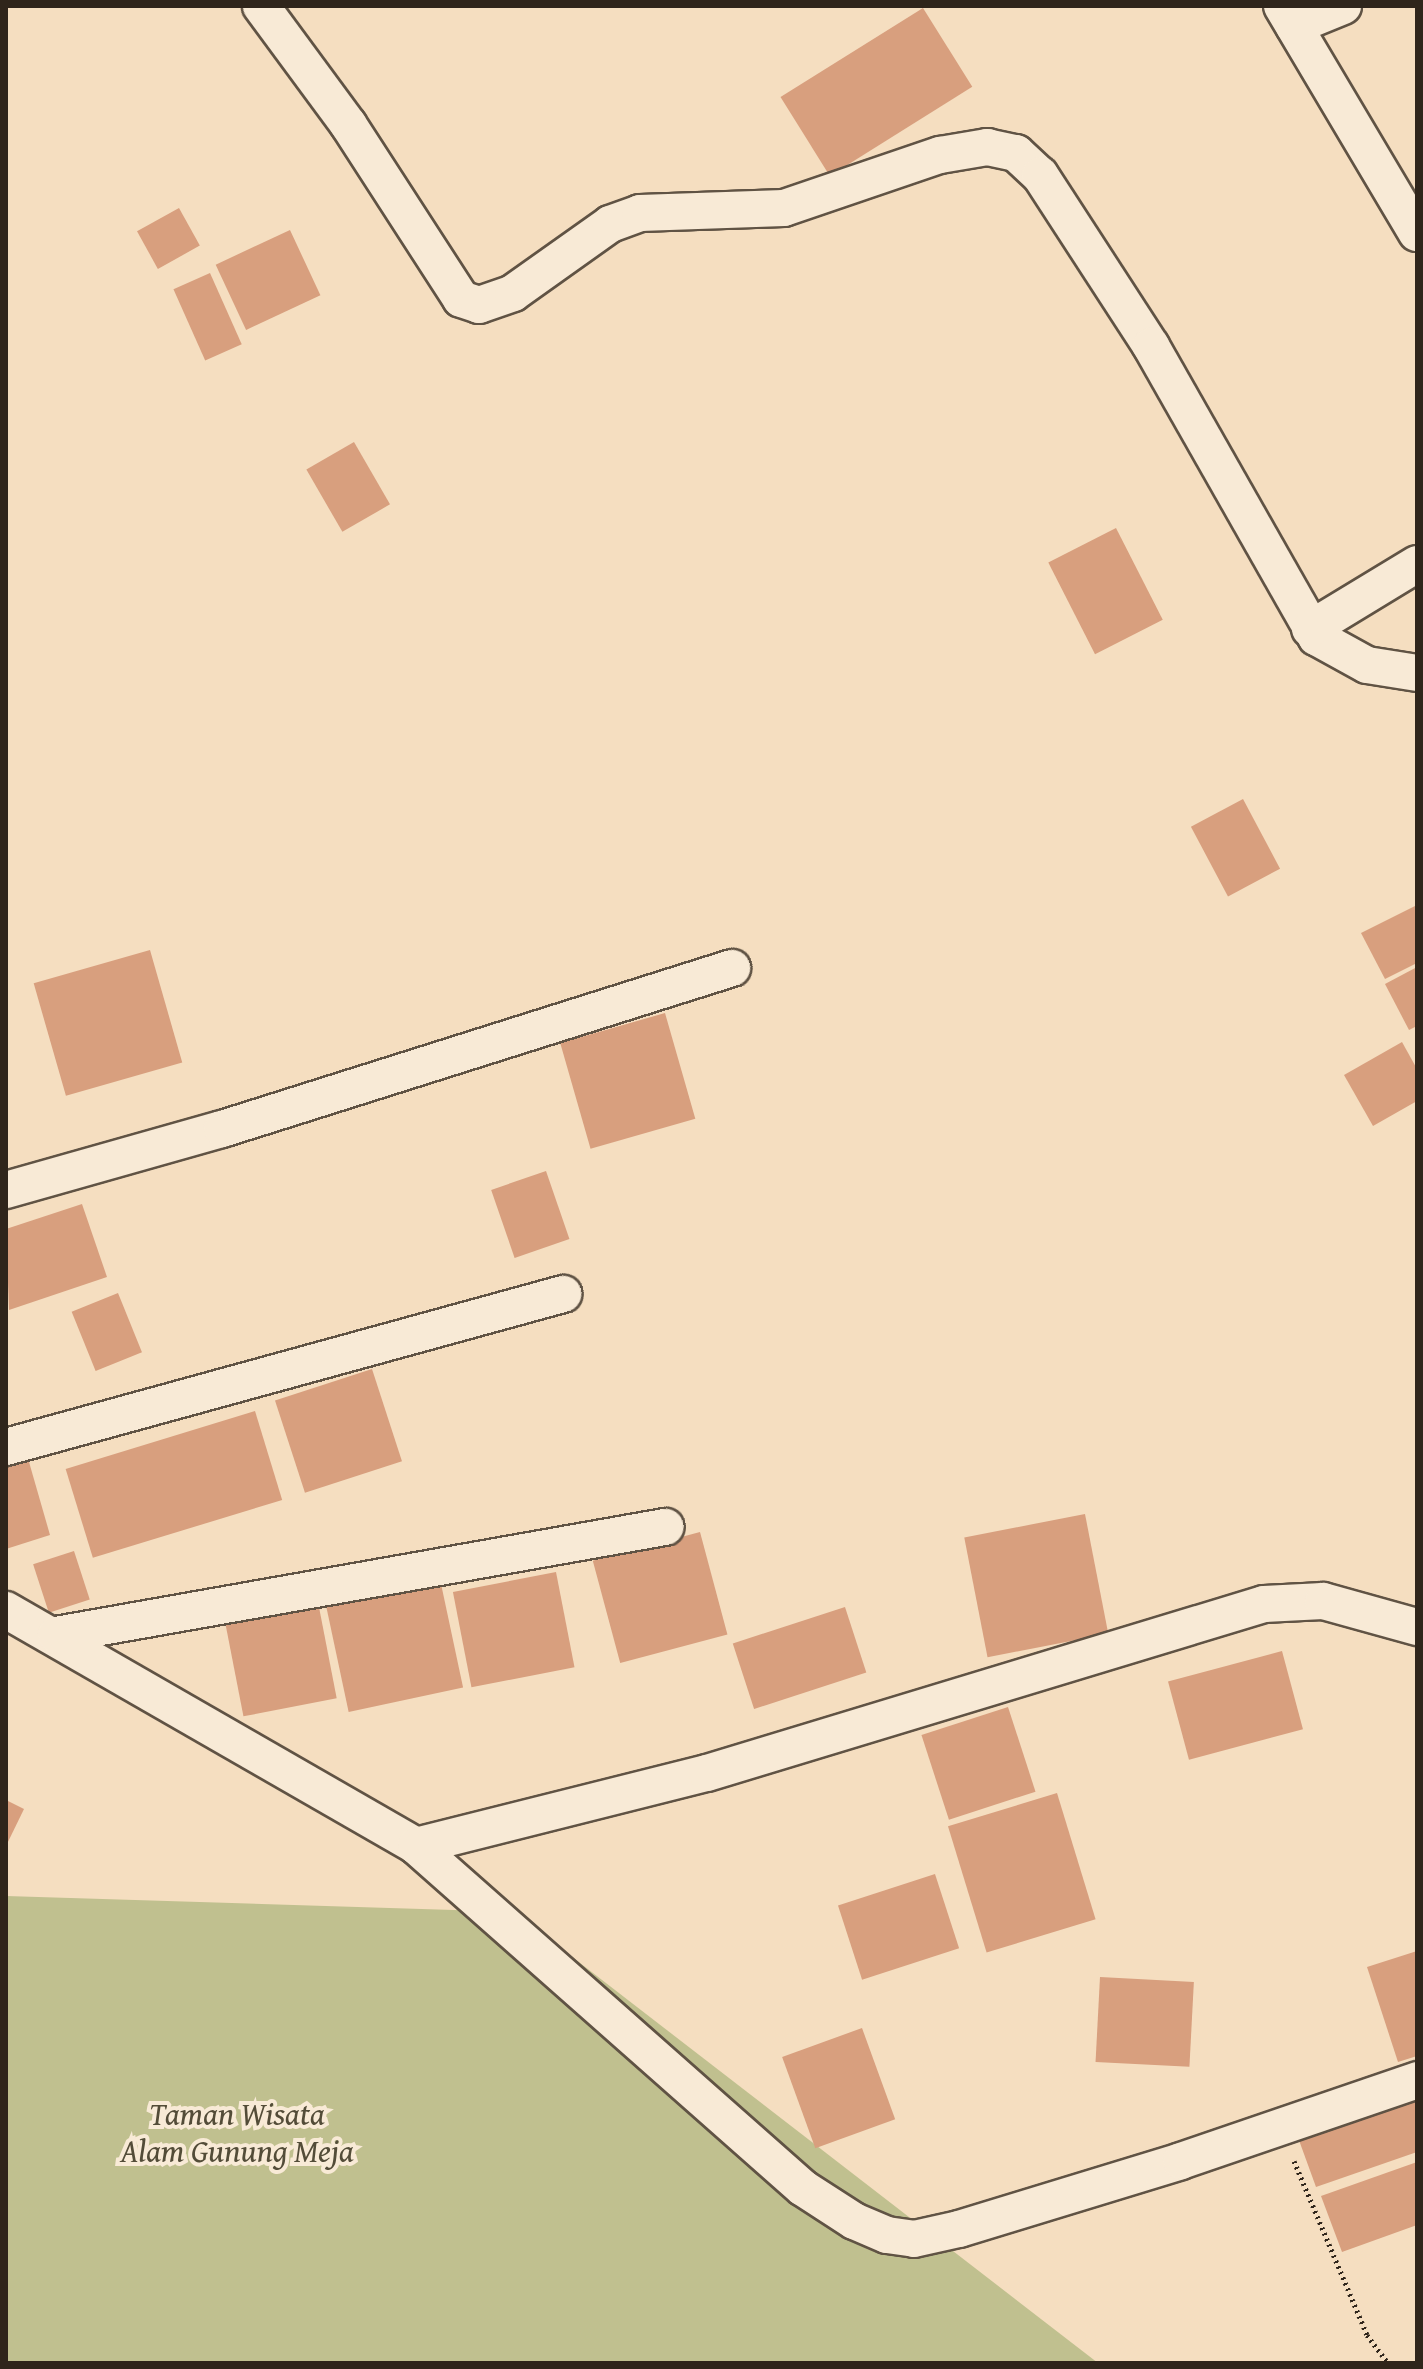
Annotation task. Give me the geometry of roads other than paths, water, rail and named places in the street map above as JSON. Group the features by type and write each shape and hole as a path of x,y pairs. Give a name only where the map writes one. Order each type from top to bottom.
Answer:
{"street":[{"path":"261,6 348,124 461,299 479,305 513,293 610,224 640,213 784,208 940,155 987,147 1016,153 1040,175 1151,346 1310,629 1343,656 1417,673"},
{"path":"1343,6 1288,16 1417,233"},
{"path":"1310,629 1417,564"},
{"path":"6,1190 222,1129 732,968"},
{"path":"6,1447 563,1294"},
{"path":"56,1635 665,1527"},
{"path":"416,1846 707,1773 1264,1604 1323,1601 1417,1627"},
{"path":"6,1610 56,1635 416,1846 803,2188 854,2221 887,2235 914,2239 959,2229 1417,2080"}],"park label":[{"name":"Taman Wisata Alam Gunung Meja","path":"237,2134"}]}
